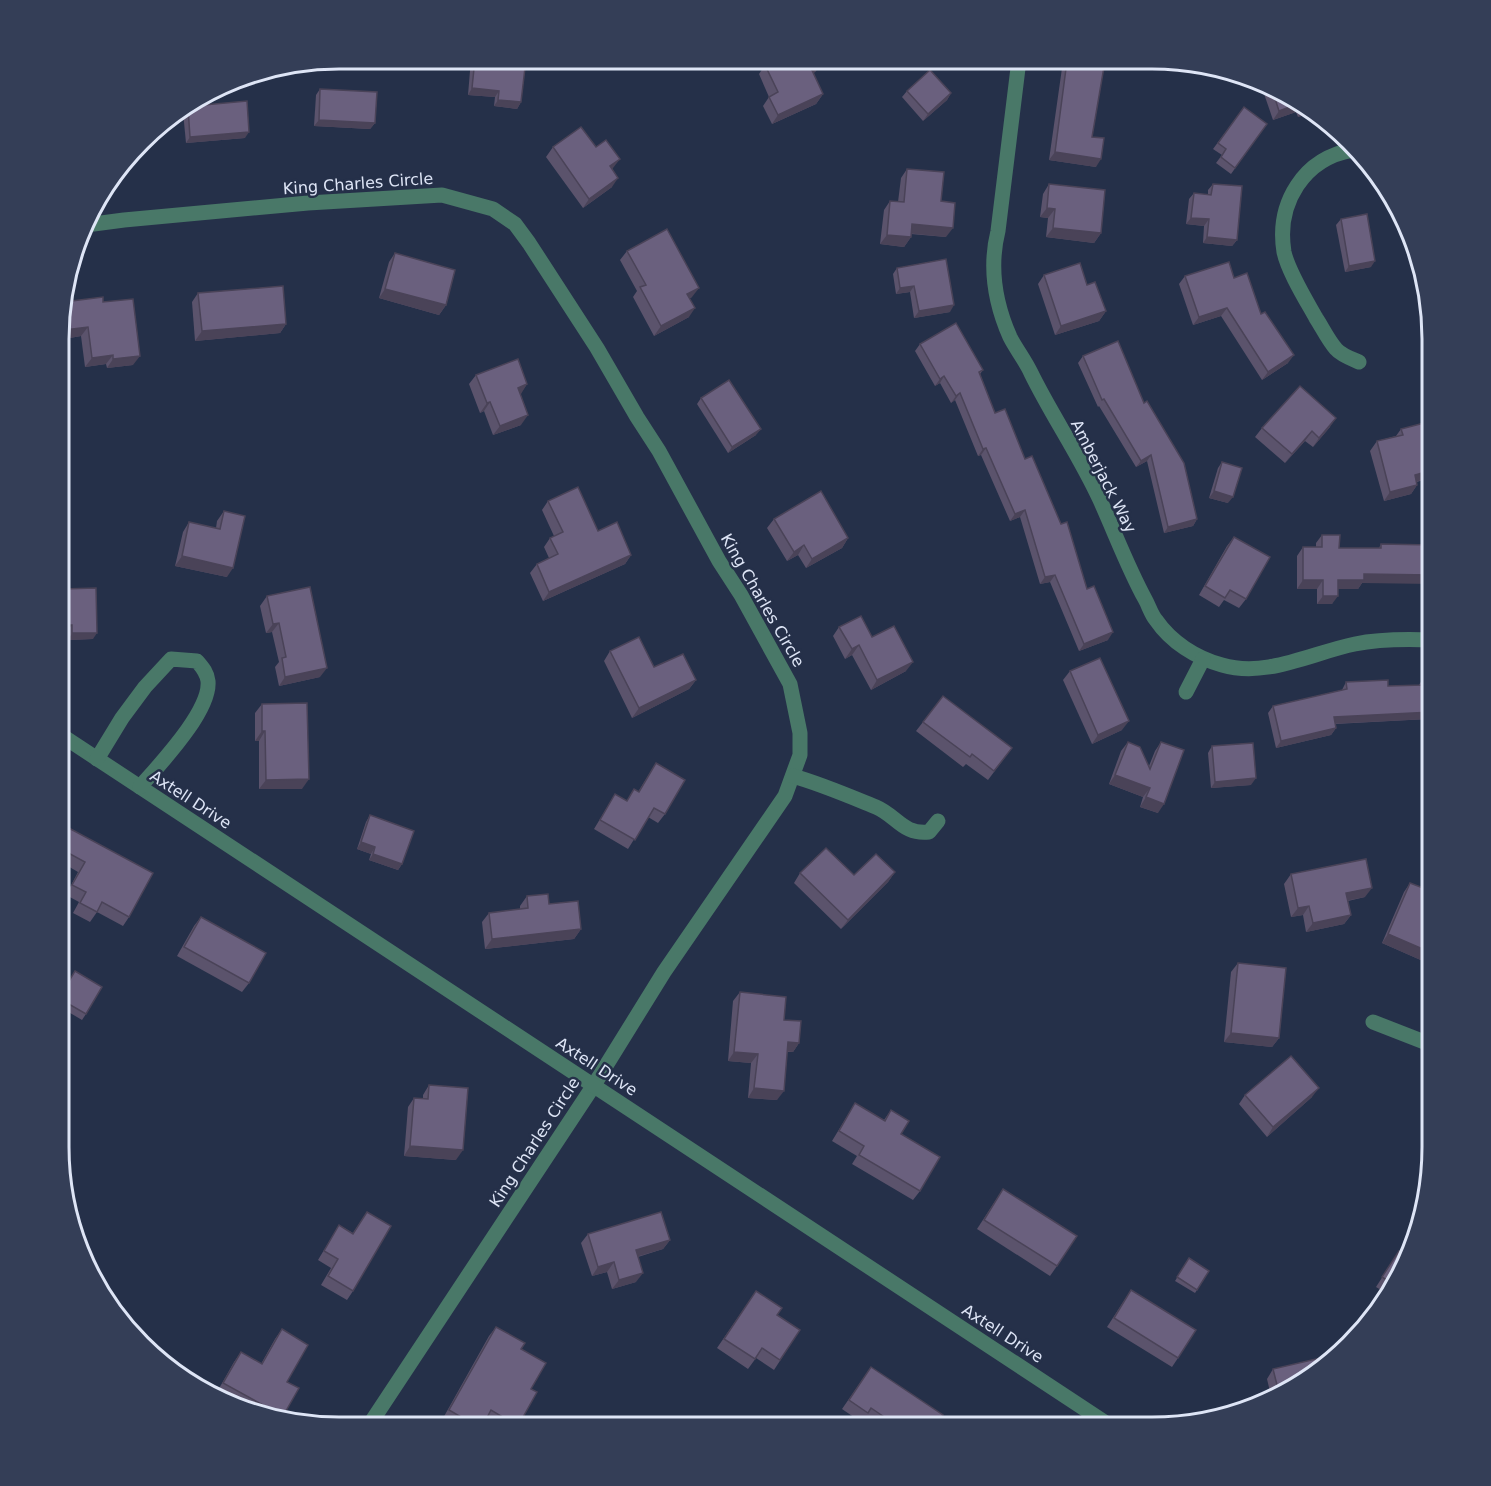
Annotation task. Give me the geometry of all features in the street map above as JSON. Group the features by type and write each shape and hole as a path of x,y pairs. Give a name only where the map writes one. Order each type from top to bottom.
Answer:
{"street":[{"name":"Amberjack Way","path":"1018,69 998,231 993,249 994,285 1011,338 1101,501 1134,580 1155,619 1185,649 1223,666 1266,668 1355,644 1422,640"},
{"path":"1347,152 1329,157 1313,166 1291,193 1284,229 1284,251 1289,268 1306,301 1336,350 1359,362"},
{"name":"King Charles Circle","path":"95,224 308,203 442,195 493,209 515,224 597,348 659,451 790,684 800,733 800,755 785,796 664,972 594,1085 375,1417"},
{"path":"97,759 122,718 145,687 171,659 197,661 205,670 208,683 202,707 196,718 140,787"},
{"path":"1186,692 1203,659"},
{"name":"Axtell Drive","path":"69,740 1097,1417"},
{"path":"793,776 879,809 903,827 917,834 929,832 938,821"},
{"path":"1373,1022 1422,1041"}],"building":[{"path":"474,69 525,69 521,102 498,100 499,91 472,88"},
{"path":"767,69 811,69 823,94 778,115 769,97 778,92"},
{"path":"1066,69 1104,69 1092,137 1104,138 1101,159 1055,152"},
{"path":"930,70 951,93 928,114 907,91"},
{"path":"320,89 377,92 375,123 319,120"},
{"path":"1275,99 1290,107 1279,111"},
{"path":"247,101 249,132 190,137 188,114 204,105"},
{"path":"1244,107 1267,124 1235,168 1221,157 1226,149 1218,143"},
{"path":"581,127 596,147 606,140 620,159 610,166 618,178 589,199 553,147"},
{"path":"907,169 944,172 941,201 955,203 953,228 912,224 911,237 887,235 890,201 904,202"},
{"path":"1049,184 1105,190 1101,233 1053,228 1055,209 1047,208"},
{"path":"1213,184 1242,186 1237,240 1207,237 1209,219 1191,218 1194,193 1211,195"},
{"path":"1367,214 1375,261 1349,266 1341,219"},
{"path":"667,229 699,288 687,294 695,308 661,326 640,287 646,285 627,251"},
{"path":"395,253 455,270 446,305 385,289"},
{"path":"946,259 954,305 919,311 914,286 900,288 897,268"},
{"path":"1229,262 1234,278 1247,273 1261,314 1265,312 1294,355 1268,372 1227,308 1199,317 1185,276"},
{"path":"1080,263 1087,285 1095,282 1106,311 1061,326 1044,275"},
{"path":"283,286 286,324 202,331 198,293"},
{"path":"103,297 103,302 133,299 140,356 113,359 113,355 92,358 88,327 70,329 71,301"},
{"path":"956,323 983,370 979,372 995,413 1005,409 1025,459 1032,456 1061,524 1067,522 1087,589 1094,586 1113,632 1084,644 1055,575 1045,577 1025,510 1015,514 986,448 983,449 960,393 956,396 944,376 940,379 920,344"},
{"path":"1118,341 1144,403 1147,401 1184,463 1197,519 1168,527 1151,455 1141,461 1104,399 1102,400 1083,356"},
{"path":"518,359 527,384 518,388 528,415 500,426 490,402 487,403 476,375"},
{"path":"729,380 761,429 732,447 701,398"},
{"path":"1300,386 1336,418 1319,438 1312,431 1292,454 1262,428"},
{"path":"1422,424 1422,473 1415,475 1417,485 1390,492 1377,441 1403,435 1401,429"},
{"path":"1222,462 1242,468 1233,497 1214,491"},
{"path":"578,487 598,531 617,522 631,555 549,592 537,564 558,554 550,538 563,532 548,501"},
{"path":"821,491 848,538 812,559 804,545 794,552 774,519"},
{"path":"224,511 245,516 233,568 182,556 189,522 220,529"},
{"path":"1322,535 1340,535 1339,548 1381,548 1381,544 1422,545 1422,575 1364,574 1364,580 1338,580 1338,596 1323,596 1323,580 1303,580 1303,547 1322,547"},
{"path":"1234,537 1270,557 1246,599 1230,590 1225,598 1205,586"},
{"path":"310,587 327,668 285,677 282,658 286,657 279,623 273,624 267,596"},
{"path":"96,588 97,633 72,633 72,625 69,625 69,589"},
{"path":"861,616 872,637 894,626 913,662 877,680 859,645 852,649 839,627"},
{"path":"639,637 654,667 683,654 696,680 639,708 610,651"},
{"path":"1100,658 1129,721 1098,735 1070,671"},
{"path":"1388,680 1388,686 1422,685 1422,713 1334,717 1336,728 1281,741 1273,706 1347,689 1346,682"},
{"path":"943,696 1012,748 994,771 972,754 970,757 923,722"},
{"path":"307,703 309,779 266,780 262,704"},
{"path":"1128,742 1140,747 1150,769 1161,742 1184,750 1164,804 1146,797 1150,788 1115,775"},
{"path":"1253,743 1256,778 1215,782 1212,746"},
{"path":"656,763 685,780 665,814 654,808 635,840 600,820 615,794 627,801 634,789 639,792"},
{"path":"370,815 414,831 402,864 373,854 375,847 361,842"},
{"path":"69,828 153,873 129,917 102,902 97,912 80,903 86,892 72,885 85,862 69,853"},
{"path":"826,848 854,875 876,854 895,872 848,920 800,873"},
{"path":"1366,859 1372,888 1346,893 1351,915 1313,923 1309,906 1298,908 1291,874"},
{"path":"1410,883 1422,888 1422,949 1388,934"},
{"path":"548,894 549,904 578,901 581,929 492,939 489,913 528,908 527,896"},
{"path":"201,917 266,953 249,983 184,947"},
{"path":"1238,963 1286,968 1279,1038 1231,1033"},
{"path":"75,971 102,987 86,1014 69,1004 69,981"},
{"path":"740,992 786,997 784,1020 801,1021 799,1043 788,1042 784,1091 754,1088 758,1054 734,1052"},
{"path":"1291,1056 1319,1088 1273,1127 1245,1095"},
{"path":"429,1085 468,1088 463,1150 410,1146 414,1098 428,1099"},
{"path":"855,1103 885,1121 891,1110 909,1121 901,1134 940,1157 920,1191 859,1155 864,1146 839,1131"},
{"path":"1003,1189 1077,1236 1057,1266 984,1220"},
{"path":"367,1212 391,1226 353,1291 328,1276 338,1259 324,1251 339,1225 353,1234"},
{"path":"661,1212 670,1240 636,1250 643,1273 619,1280 614,1262 598,1267 588,1234"},
{"path":"1399,1251 1401,1252 1387,1280 1382,1277"},
{"path":"1189,1258 1209,1271 1197,1290 1177,1277"},
{"path":"1131,1290 1196,1330 1178,1358 1114,1318"},
{"path":"756,1291 782,1308 777,1315 800,1330 780,1360 762,1348 755,1359 724,1339"},
{"path":"496,1327 525,1343 521,1349 546,1363 531,1389 537,1392 523,1417 503,1417 491,1410 487,1417 461,1417 449,1410"},
{"path":"282,1329 308,1345 287,1382 299,1388 285,1412 268,1408 223,1383 241,1352 262,1364"},
{"path":"1321,1358 1277,1386 1273,1369"},
{"path":"871,1367 943,1415 942,1417 884,1417 871,1408 868,1413 849,1400"}]}
